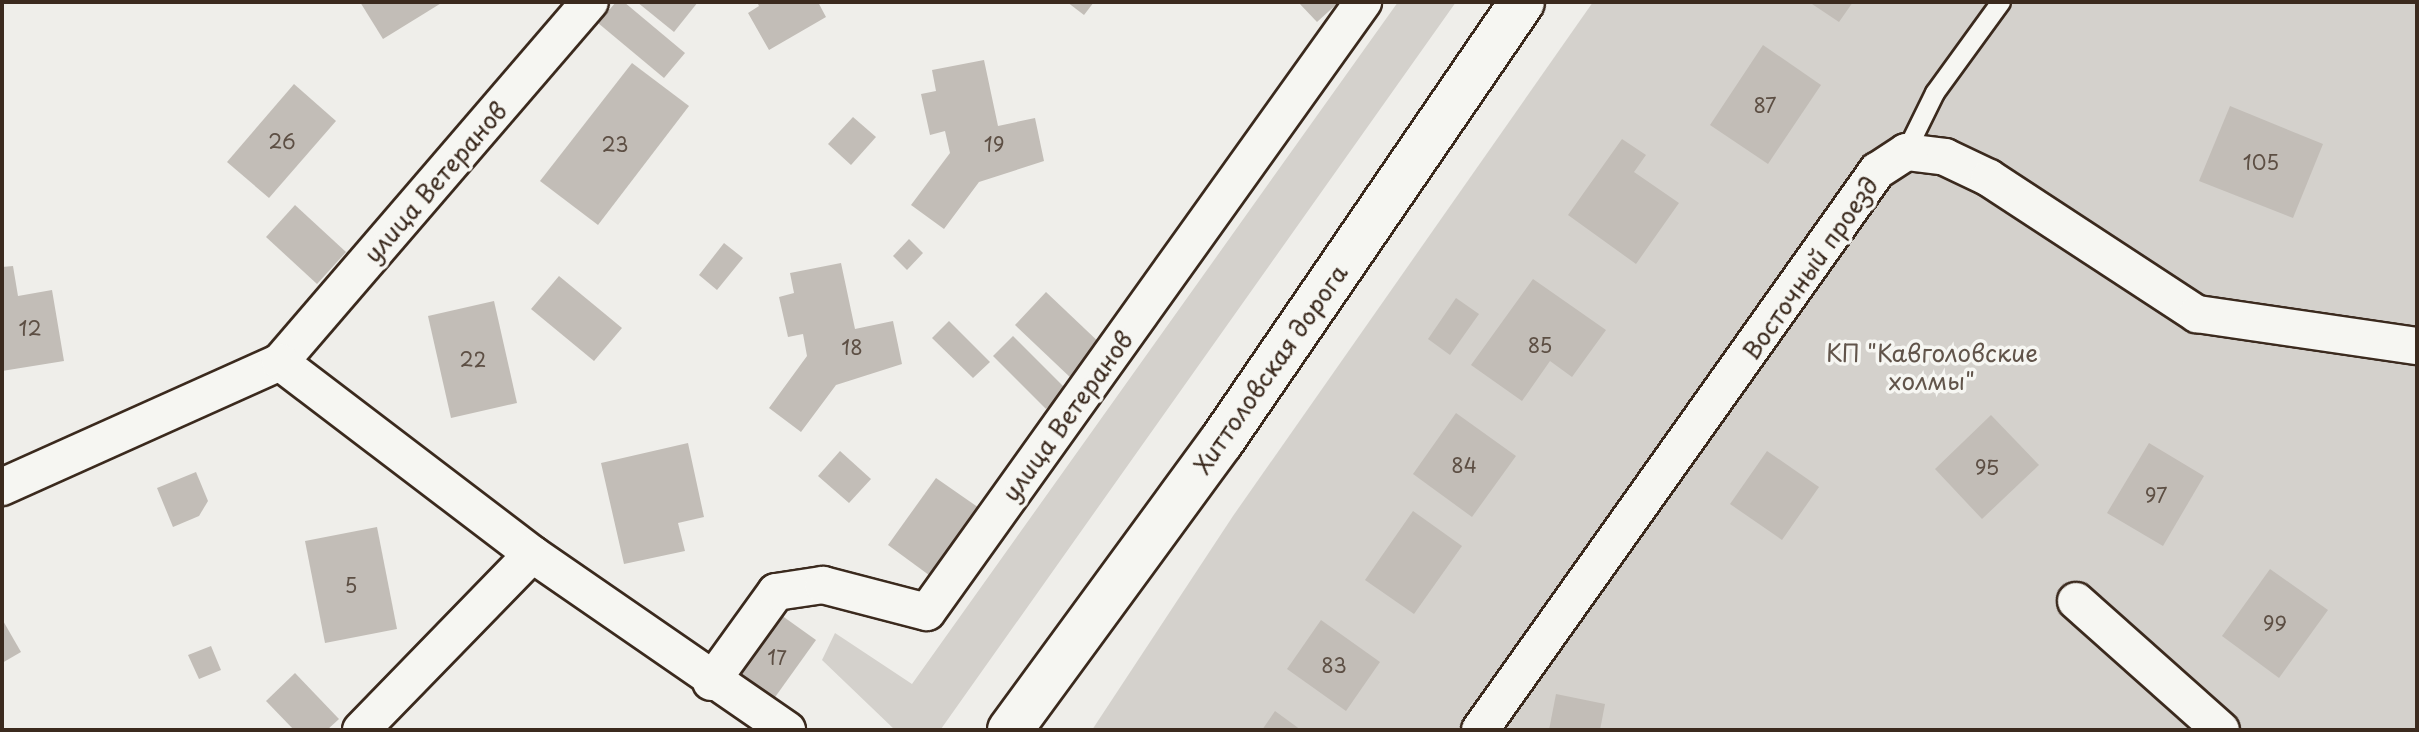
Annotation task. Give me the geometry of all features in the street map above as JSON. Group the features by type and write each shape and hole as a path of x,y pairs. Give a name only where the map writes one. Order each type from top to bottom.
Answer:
{"street":[{"name":"улица Ветеранов","path":"2,487 280,362 590,2"},
{"name":"улица Ветеранов","path":"711,682 776,592 823,585 927,612 1363,2"},
{"name":"Хиттоловская дорога","path":"1010,730 1221,442 1522,2"},
{"path":"1906,152 1945,157 1989,178 2197,314 2417,346"},
{"name":"Восточный проезд","path":"1480,730 1877,171 1906,152"},
{"path":"280,362 532,554 711,682 787,730"},
{"path":"361,730 532,554"},
{"path":"2076,601 2221,730"}],"lane":[{"path":"1906,152 1935,93 2001,2"}],"green space":[{"path":"1398,2 1456,2 941,729 895,730 822,660 835,633 912,684"},
{"name":"КП \"Кавголовские холмы\"","path":"1593,2 2417,2 2417,730 1092,730 1233,516"}],"building":[{"path":"360,2 443,2 383,39"},
{"path":"616,2 624,2 685,53 664,78 598,23"},
{"path":"637,2 698,2 674,32"},
{"path":"757,2 818,2 826,17 769,50 748,13 759,6"},
{"path":"1067,2 1094,2 1084,15"},
{"path":"1298,2 1339,2 1317,22"},
{"path":"1809,2 1853,2 1839,22"},
{"path":"1763,45 1821,85 1768,164 1710,125"},
{"path":"984,60 998,126 1035,118 1044,161 979,182 944,229 911,205 950,153 945,131 930,135 921,94 936,91 932,70"},
{"path":"632,63 689,106 598,225 540,181"},
{"path":"294,84 336,121 269,198 227,162"},
{"path":"2230,106 2323,144 2293,218 2199,181"},
{"path":"853,117 876,137 851,165 828,144"},
{"path":"1622,139 1646,155 1634,172 1679,203 1636,264 1568,215"},
{"path":"295,205 346,252 317,284 266,237"},
{"path":"909,239 923,253 907,270 893,256"},
{"path":"724,243 743,258 717,290 699,275"},
{"path":"841,263 855,329 893,321 902,364 836,385 801,432 769,408 807,356 803,334 788,337 779,297 794,293 790,273"},
{"path":"13,266 18,296 52,290 64,361 2,371 2,267"},
{"path":"559,276 622,328 594,361 531,309"},
{"path":"1533,279 1606,330 1572,377 1550,361 1522,401 1471,365"},
{"path":"1046,292 1104,347 1073,380 1015,325"},
{"path":"1456,298 1479,314 1450,355 1428,339"},
{"path":"494,301 517,403 451,418 428,316"},
{"path":"949,321 990,362 973,378 932,338"},
{"path":"1013,336 1066,389 1046,409 993,356"},
{"path":"1456,413 1516,456 1472,517 1413,474"},
{"path":"1991,415 2039,465 1982,519 1935,469"},
{"path":"688,443 704,517 678,523 685,551 624,564 601,463"},
{"path":"2149,443 2204,476 2163,546 2107,513"},
{"path":"840,451 871,479 849,503 818,476"},
{"path":"1767,451 1819,487 1782,540 1730,504"},
{"path":"196,472 208,501 199,516 173,527 157,488"},
{"path":"936,478 982,510 933,578 888,545"},
{"path":"1413,511 1462,546 1414,614 1365,580"},
{"path":"377,527 397,629 325,643 305,541"},
{"path":"2270,569 2328,610 2279,678 2222,636"},
{"path":"781,615 816,640 773,700 738,675"},
{"path":"2,619 21,652 2,663"},
{"path":"1321,620 1380,662 1346,711 1287,669"},
{"path":"211,646 221,670 199,679 188,655"},
{"path":"295,673 339,719 327,730 294,730 266,701"},
{"path":"1556,694 1605,704 1600,730 1549,730"},
{"path":"1275,711 1301,730 1262,730"}]}
